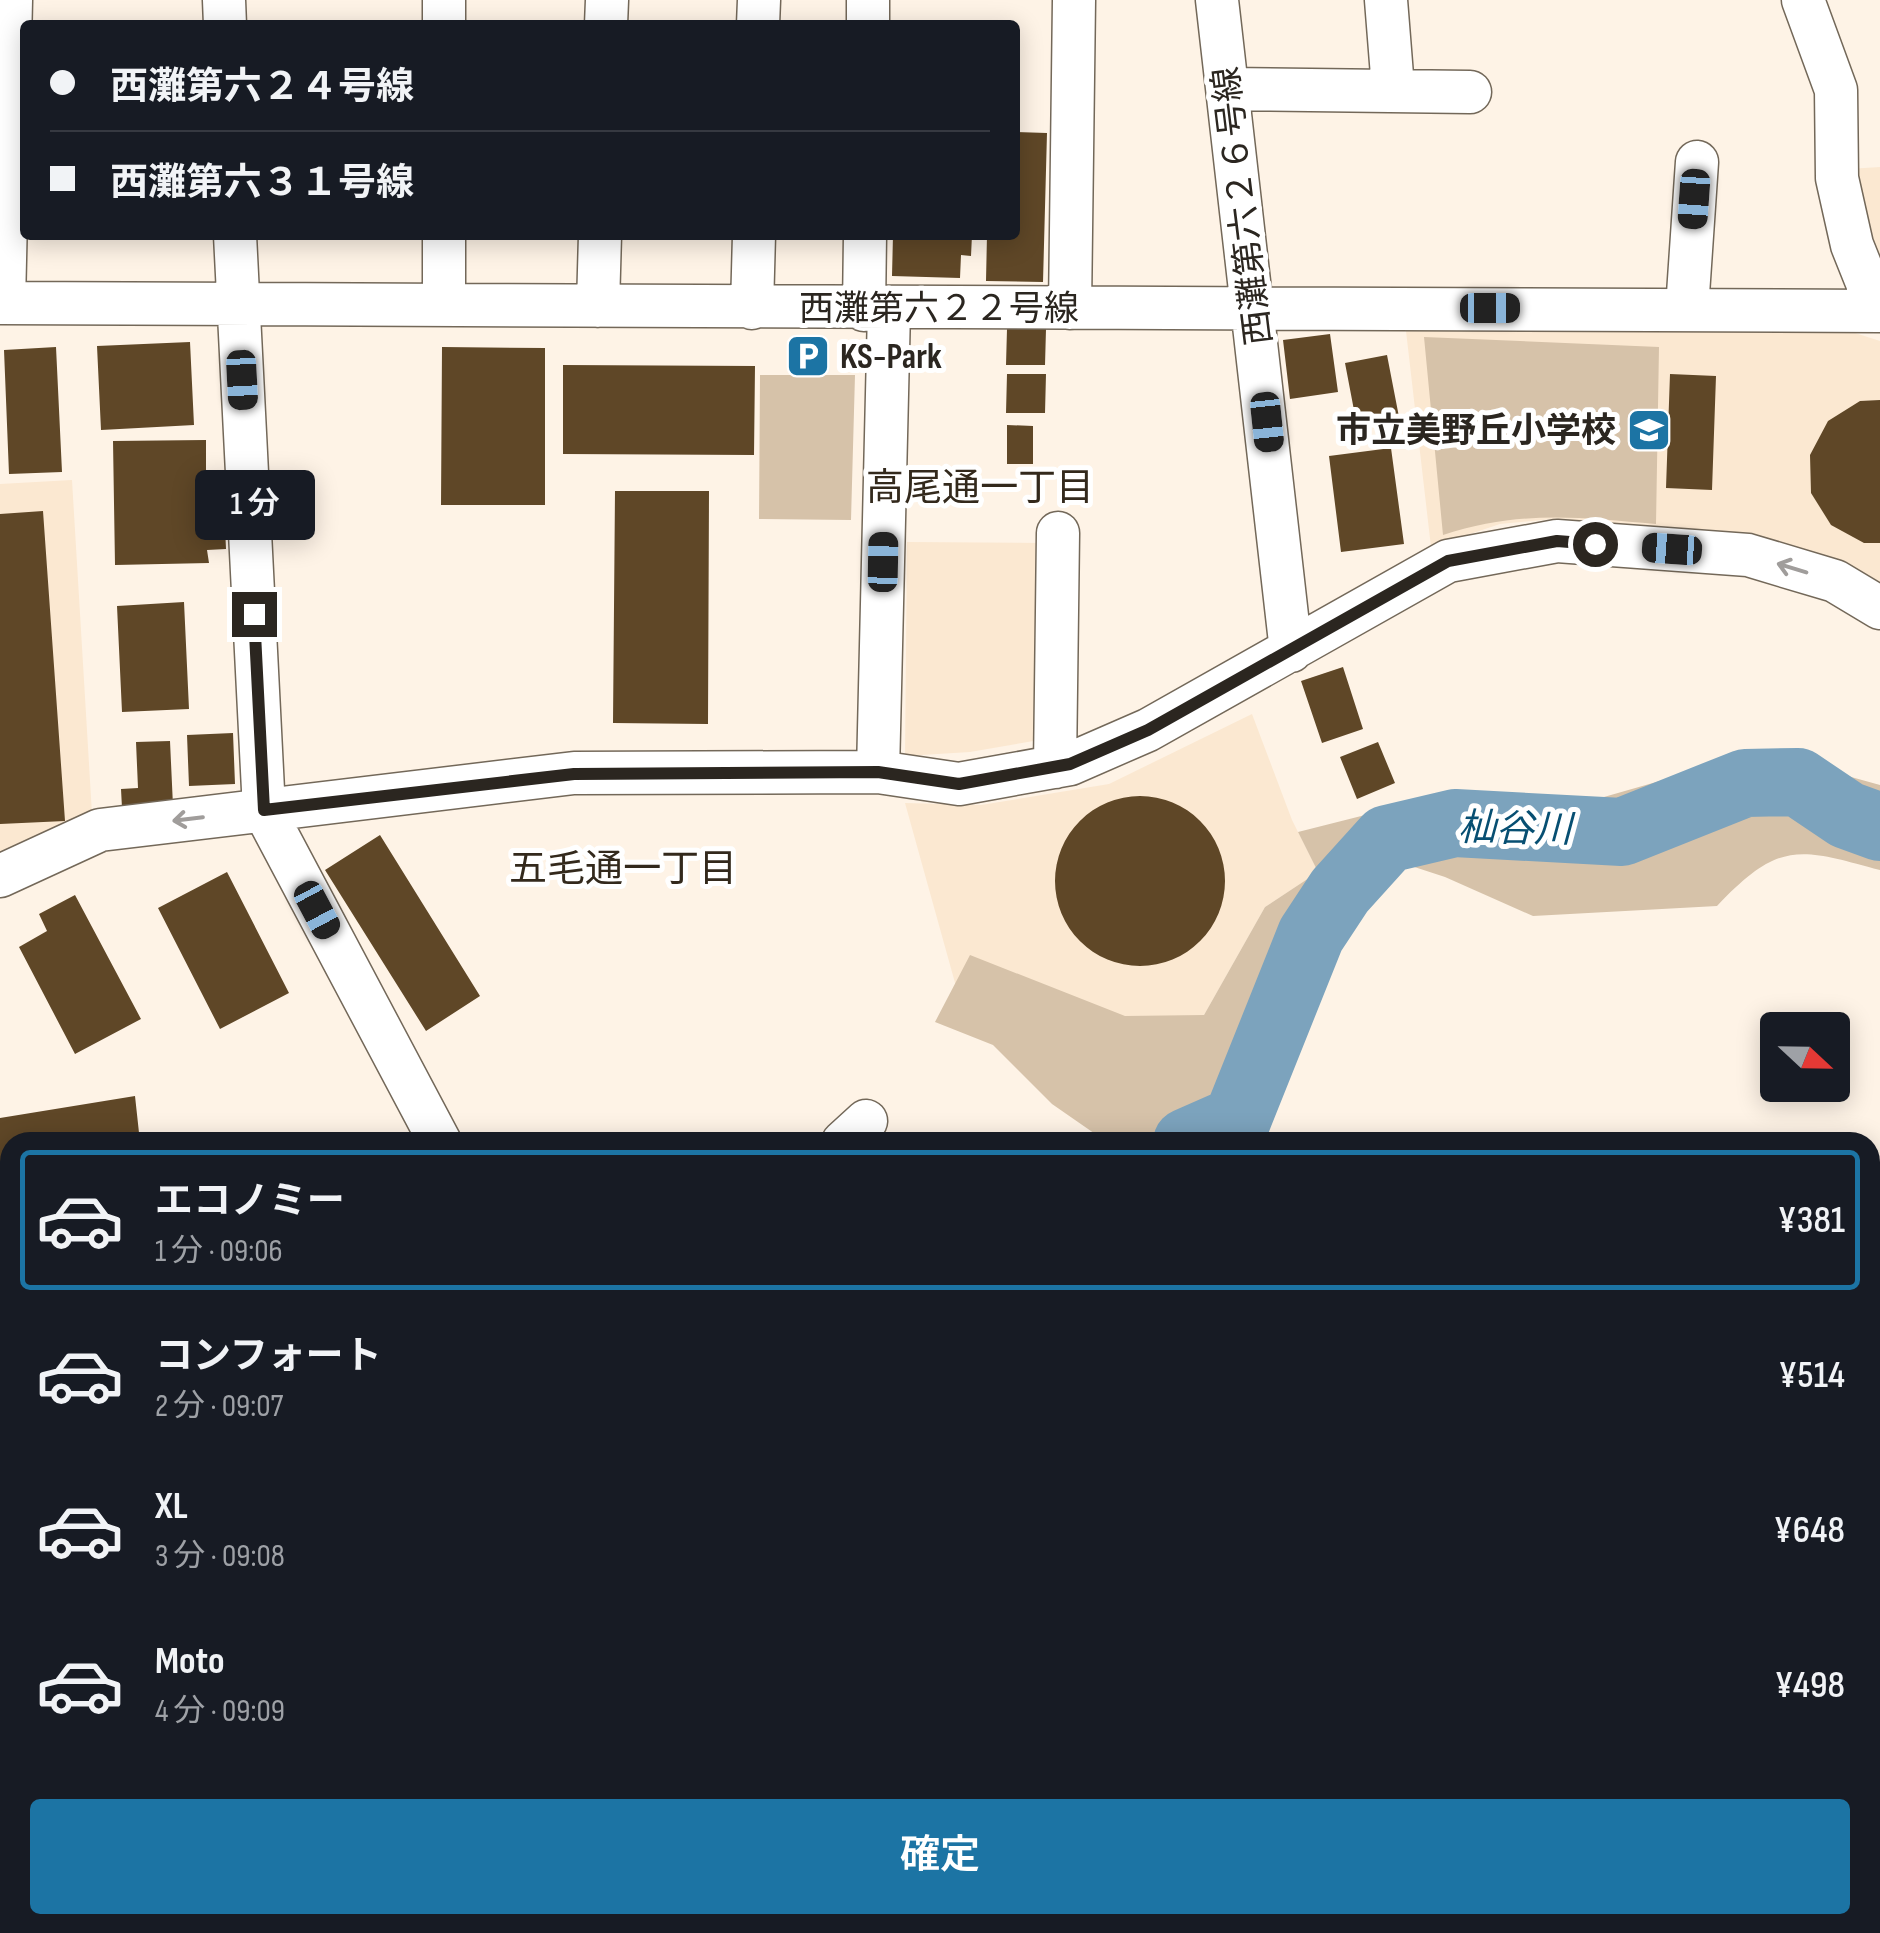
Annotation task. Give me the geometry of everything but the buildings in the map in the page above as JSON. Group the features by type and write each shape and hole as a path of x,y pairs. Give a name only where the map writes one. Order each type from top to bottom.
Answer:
{"street":[{"path":"2,303 11,0"},
{"path":"1070,308 1074,0"},
{"name":"西灘第六２６号線","path":"1217,0 1291,651"},
{"path":"1386,0 1392,88"},
{"path":"1810,0 1836,90 1837,178 1852,245 1879,311"},
{"path":"1228,88 1470,92"},
{"path":"1686,309 1697,162"},
{"path":"235,240 264,810 435,1132"},
{"path":"444,240 444,304"},
{"path":"598,306 600,240"},
{"path":"752,308 754,240"},
{"path":"866,240 876,310 878,772"},
{"name":"西灘第六２２号線","path":"2,303 238,301 876,310 1254,307 1879,311"},
{"path":"1055,767 1058,533"},
{"path":"0,876 100,830 574,774 878,772 959,784 1055,767 1148,730 1448,561 1557,541 1748,555 1835,581 1880,608"}],"shaded area":[{"path":"1880,167 1880,273 1848,169"},
{"name":"市立美野丘小学校","path":"1406,331 1852,332 1880,341 1880,590 1750,538 1552,519 1500,524 1431,547"},
{"path":"1424,337 1659,347 1656,524 1523,519 1443,535"},
{"path":"760,375 855,375 851,520 759,519"},
{"path":"72,480 92,814 0,857 0,484"},
{"path":"907,542 1046,543 1045,739 970,752 905,756"},
{"path":"1252,714 1292,820 1318,872 1265,907 1204,1015 1100,1043 957,990 905,803 981,805 1109,784"},
{"path":"1761,752 1880,785 1880,870 1829,857 1792,855 1758,869 1717,906 1533,916 1445,877 1393,860 1343,857 1300,920 1308,998 1272,1092 1211,1131 1092,1132 1052,1104 993,1045 935,1022 970,955 1125,1016 1204,1015 1265,907 1318,872 1298,832 1460,791 1583,803"}],"waterway":[{"name":"杣谷川","path":"1210,1132 1237,1120 1311,935 1340,891 1387,839 1455,823 1622,832 1745,783 1798,782 1847,815 1880,827"}],"place":[{"name":"KS-Park","path":"808,356"},
{"name":"市立美野丘小学校","path":"1649,430"}],"district":[{"name":"高尾通一丁目","path":"980,487"},
{"name":"五毛通一丁目","path":"623,868"}],"route":[{"path":"254,614 264,810 574,774 878,772 959,784 1070,764 1148,730 1448,561 1502,548 1557,541 1595,544"}]}
